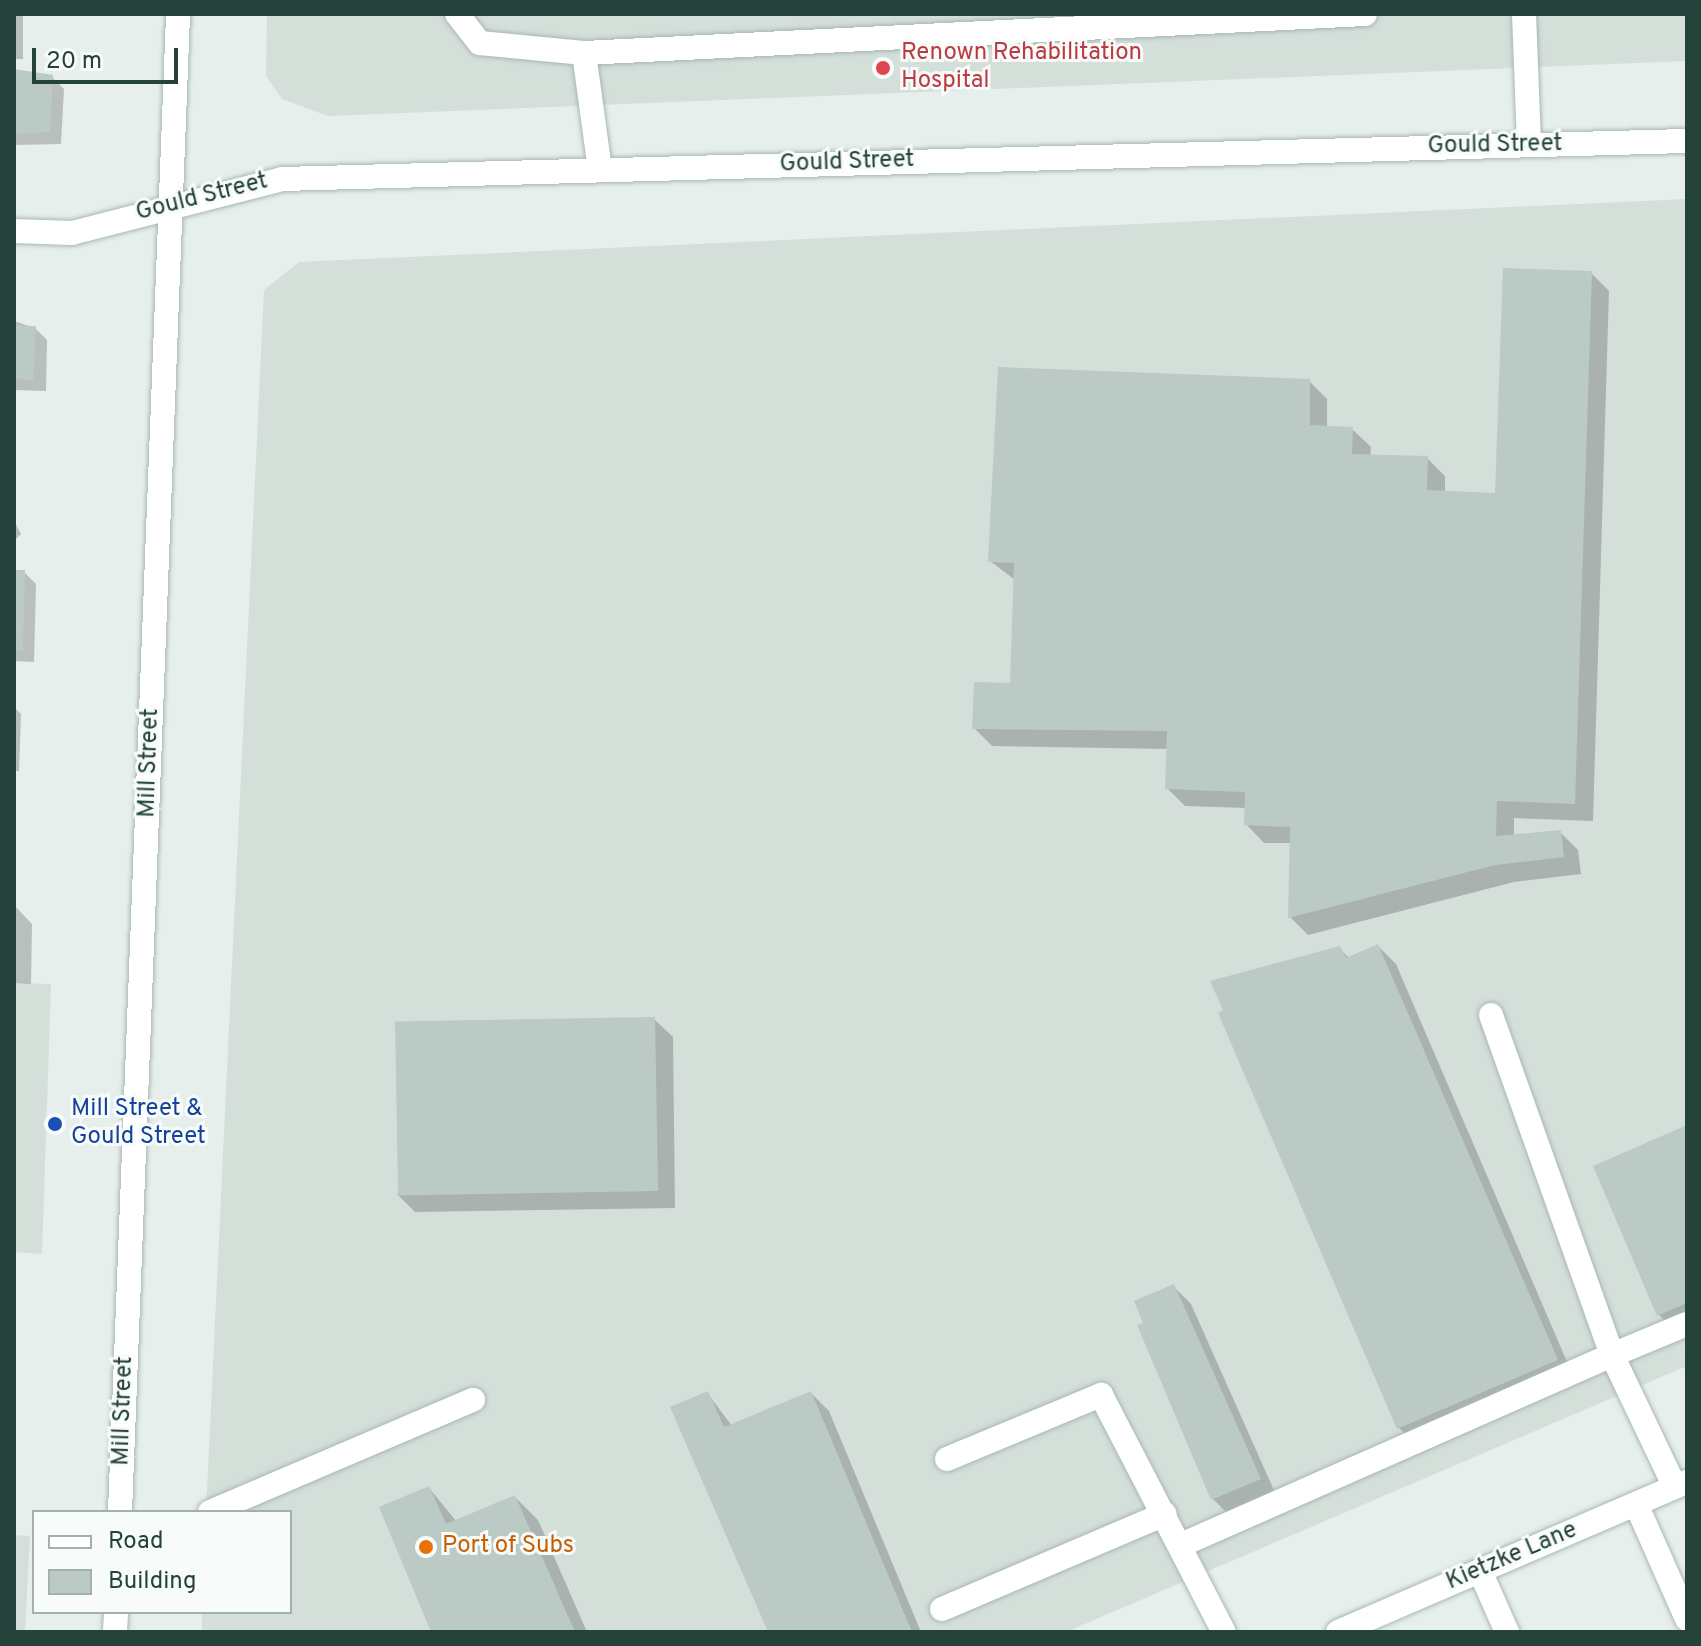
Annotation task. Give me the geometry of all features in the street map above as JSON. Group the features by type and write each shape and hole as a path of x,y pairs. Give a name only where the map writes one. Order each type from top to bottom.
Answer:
{"main road":[{"name":"Mill Street","path":"120,1510 178,14"},
{"path":"457,14 480,43 584,53 1365,14"},
{"path":"1524,14 1529,145"},
{"path":"584,53 600,170"},
{"name":"Gould Street","path":"14,231 72,233 170,204 282,179 1687,141"},
{"path":"1491,1015 1612,1355 1681,1485"},
{"path":"1181,1545 1687,1324"},
{"path":"947,1459 1101,1395 1224,1632"},
{"path":"215,1510 473,1400"},
{"name":"Kietzke Lane","path":"1338,1632 1681,1485"},
{"path":"1636,1504 1687,1619"},
{"path":"942,1609 1165,1514"},
{"path":"1480,1571 1507,1632"}],"shaded area":[{"name":"Renown Rehabilitation Hospital","path":"267,14 1687,14 1687,61 328,116 282,99 266,76"},
{"path":"1687,199 1687,1366 1066,1632 202,1632 202,1614 292,1614 292,1510 206,1510 264,290 299,262"},
{"path":"14,983 51,984 42,1254 14,1252"},
{"path":"14,1535 30,1536 25,1632 14,1632"}],"building":[{"path":"14,69 53,75 50,132 14,134"},
{"path":"1503,268 1592,271 1575,804 1497,801 1496,836 1561,830 1564,857 1495,865 1288,918 1290,827 1244,825 1245,792 1165,789 1167,731 972,729 974,682 1010,683 1014,563 988,562 998,367 1310,379 1310,425 1353,427 1352,454 1428,456 1427,490 1495,493"},
{"path":"14,325 36,326 33,380 14,379"},
{"path":"14,570 25,570 23,651 14,650"},
{"path":"1378,944 1558,1360 1397,1429 1218,1013 1223,1010 1210,981 1340,946 1346,958"},
{"path":"655,1017 658,1191 398,1196 395,1022"},
{"path":"1687,1125 1687,1303 1657,1316 1593,1166"},
{"path":"1174,1284 1261,1479 1211,1500 1137,1325 1143,1323 1134,1301"},
{"path":"708,1391 724,1427 811,1391 912,1632 768,1632 670,1407"},
{"path":"429,1486 446,1524 515,1495 575,1632 431,1632 379,1507"}],"place":[{"name":"Renown Rehabilitation Hospital","path":"883,68"},
{"name":"Mill Street & Gould Street","path":"55,1124"},
{"name":"Port of Subs","path":"426,1547"}]}
